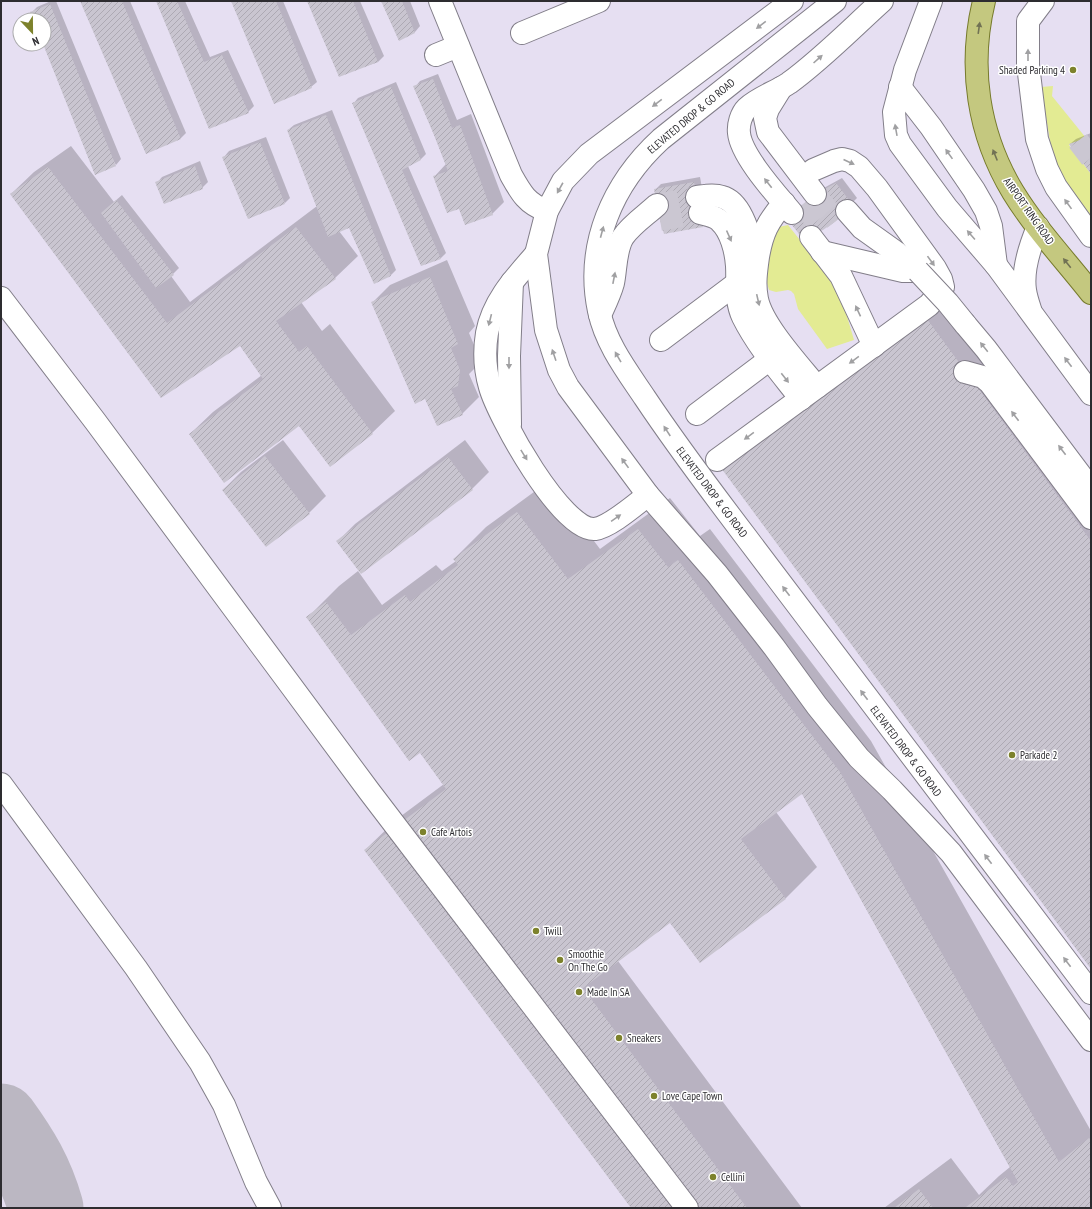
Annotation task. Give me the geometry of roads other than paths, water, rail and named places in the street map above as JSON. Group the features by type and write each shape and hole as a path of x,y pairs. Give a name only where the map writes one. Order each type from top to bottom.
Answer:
{"main road":[{"name":"AIRPORT RING ROAD","path":"984,1 978,34 976,71 977,89 984,126 990,144 1014,194 1038,227 1091,293"}],"street":[{"path":"440,1 505,161 519,189 527,200 537,207 547,211"},
{"path":"522,33 599,1"},
{"path":"792,1 590,154 564,181 547,211 536,254 546,330 559,370 568,386 648,495 717,574 774,647 817,706 859,758 892,790 951,853 1091,1040"},
{"name":"ELEVATED DROP & GO ROAD","path":"835,1 661,139 647,151 635,165 615,197 607,214 602,232 596,268 596,287 600,315 610,343 672,439 924,776 1091,993"},
{"path":"804,201 748,158 739,134 741,119 746,109 809,67 882,1"},
{"path":"931,1 916,39 900,87 894,112 896,135 900,144 947,208 996,265 1091,394"},
{"path":"1043,1 1028,11 1028,65 1037,139 1047,169 1056,188 1091,236"},
{"path":"436,55 458,46"},
{"path":"900,87 935,133 974,190 986,211 991,226 996,265"},
{"path":"778,89 780,108 779,116 781,124 813,170"},
{"path":"778,89 765,118 768,132 804,201"},
{"path":"717,460 930,305 943,287 941,279 931,261 859,167 850,161 842,159 813,170"},
{"path":"809,393 760,309 756,289 757,262 763,234 772,216 804,201 813,170"},
{"path":"757,262 744,221 735,205 729,199 713,195 698,205 720,220 728,232 735,253 737,265 738,303 742,316 770,359 809,393"},
{"path":"600,315 612,285 622,238 628,230 653,214"},
{"path":"1031,314 1025,289 1026,266 1030,247 1038,227"},
{"path":"828,230 862,228 908,263 948,303 986,349 1091,489"},
{"path":"828,230 841,276 874,346"},
{"path":"828,230 853,260 903,271 908,263"},
{"path":"536,254 512,282 492,313 487,333 487,371 490,388 499,411 548,493 573,520 584,527 594,529 605,526 648,495"},
{"path":"661,340 737,283"},
{"path":"1,298 95,421 374,797 687,1208"},
{"path":"697,414 770,359"},
{"path":"965,372 983,377 990,383 1091,518"},
{"path":"1,784 136,968 200,1062 224,1105 256,1182 270,1208"}],"tunnel":[{"path":"1078,141 1091,158"},
{"path":"815,194 836,221"},
{"path":"657,205 697,197"},
{"path":"803,204 823,230"},
{"path":"660,220 700,213"}],"place":[{"name":"Shaded Parking 4","path":"1073,70"},
{"name":"Parkade 2","path":"1012,755"},
{"name":"Cafe Artois","path":"423,832"},
{"name":"Twill","path":"536,931"},
{"name":"Smoothie On The Go","path":"560,960"},
{"name":"Made In SA","path":"579,992"},
{"name":"Sneakers","path":"619,1038"},
{"name":"Love Cape Town","path":"654,1096"},
{"name":"Cellini","path":"713,1177"}]}
